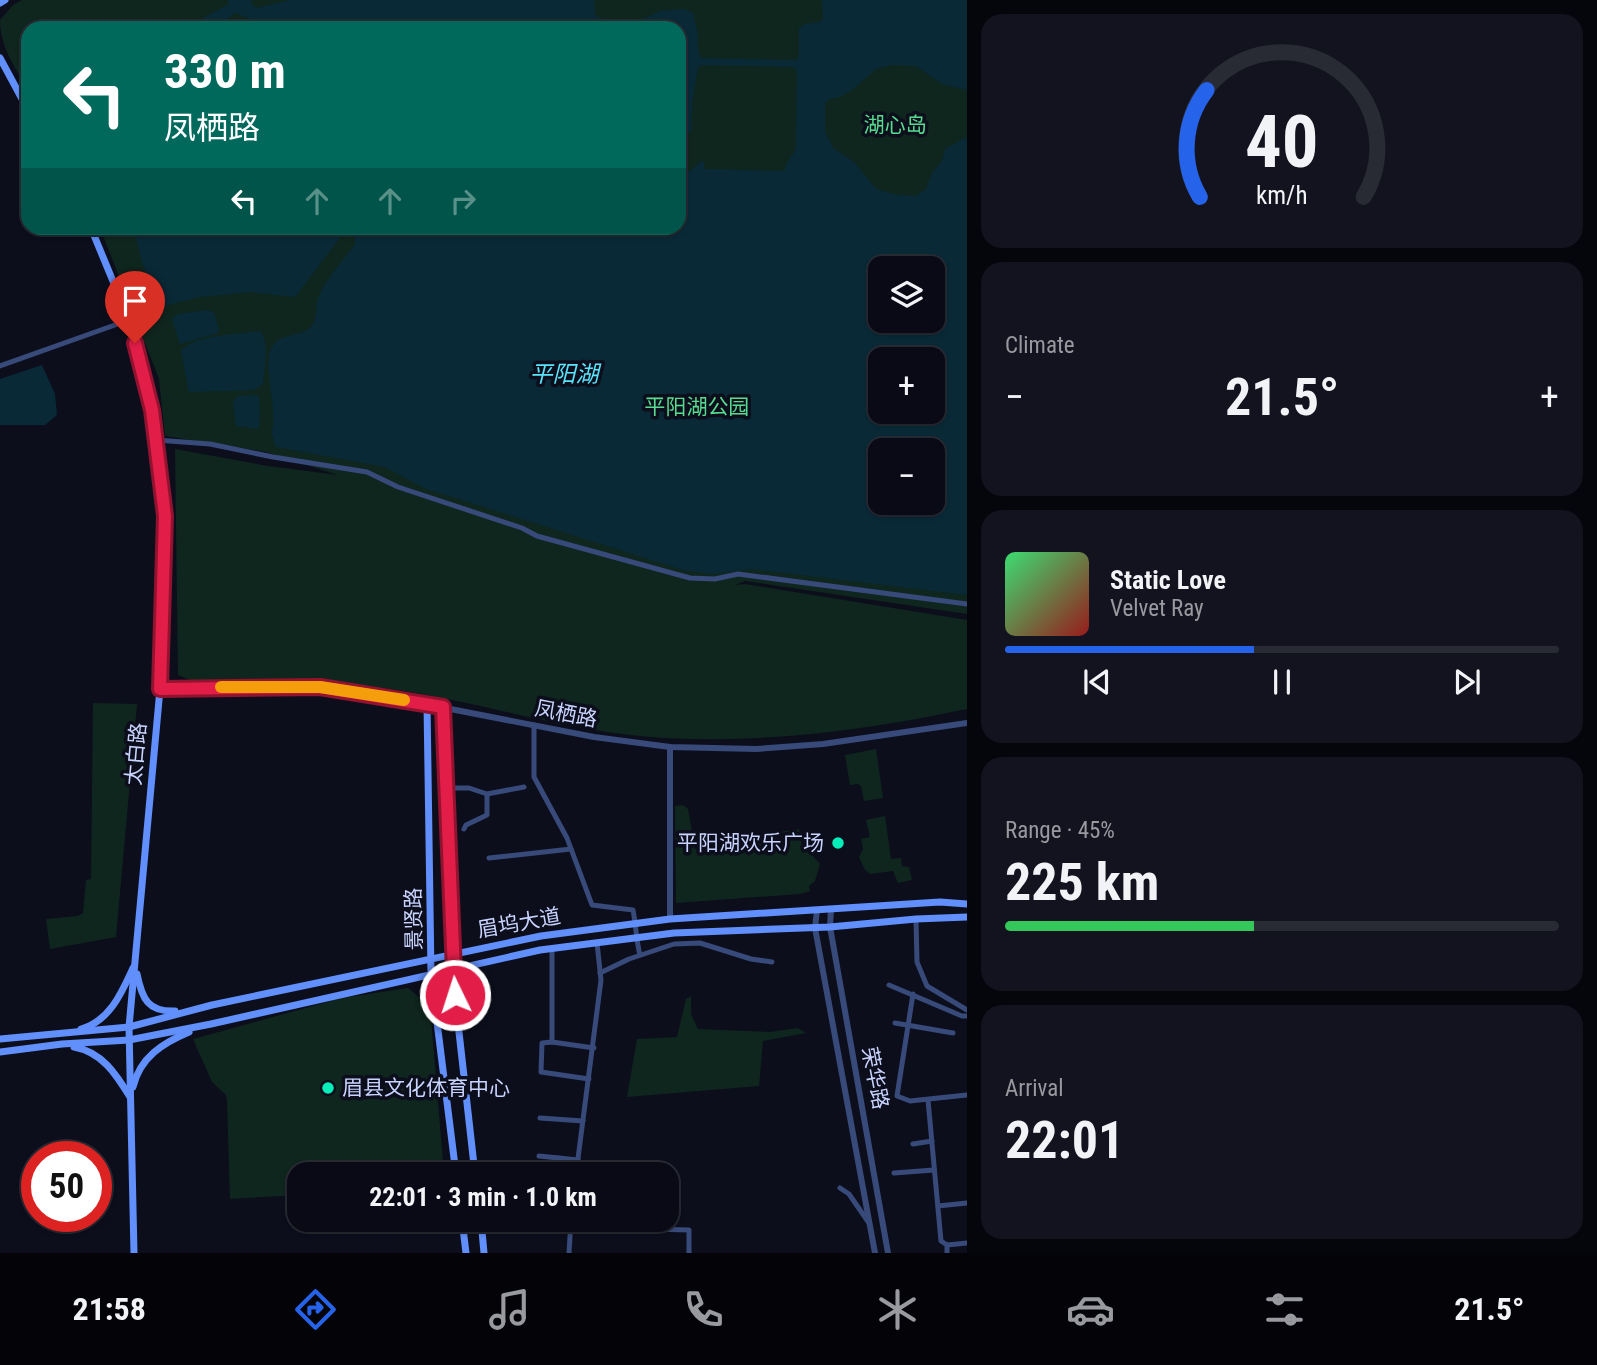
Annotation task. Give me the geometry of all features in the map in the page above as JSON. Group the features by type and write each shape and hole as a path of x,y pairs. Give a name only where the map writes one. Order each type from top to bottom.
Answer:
{"main road":[{"path":"0,3 5,0"},
{"path":"0,58 21,97"},
{"name":"太白路","path":"94,235 129,320 152,410 165,516 160,689 129,1027 134,1253"},
{"name":"景贤路","path":"427,704 431,974 454,1162"},
{"name":"景贤路","path":"443,707 448,788 452,970 474,1162"},
{"name":"眉坞大道","path":"0,1039 129,1027 190,1011 541,936 670,919 940,902 967,904"},
{"name":"眉坞大道","path":"0,1052 129,1040 552,948 674,933 830,928 916,919 967,918"},
{"path":"135,965 141,991 148,1004 163,1012 190,1011"},
{"path":"64,1033 87,1027 105,1015 119,998 135,965"},
{"path":"130,1098 134,1080 154,1050 202,1026"},
{"path":"62,1045 83,1048 97,1055 114,1072 130,1098"},
{"path":"463,1232 466,1253"},
{"path":"482,1232 484,1253"}],"street":[{"path":"0,366 129,320"},
{"path":"156,440 210,444 367,472 398,487 523,528 537,536 690,578 715,579 738,574 967,604"},
{"name":"凤栖路","path":"160,689 320,687 427,704 594,737 670,747 756,749 823,744 967,723"},
{"path":"534,726 534,777 571,849 592,905 633,910 635,938 640,955"},
{"path":"670,747 670,919"},
{"path":"448,788 469,788 487,794 524,788"},
{"path":"464,829 466,825 487,815 487,794"},
{"path":"489,858 571,849"},
{"name":"荣华路","path":"831,909 830,928 888,1253"},
{"name":"荣华路","path":"817,910 815,928 875,1253"},
{"path":"916,919 917,962 927,986 967,1010"},
{"path":"539,1156 578,1160 594,1048 600,973 597,943"},
{"path":"600,973 640,955 674,944 700,943 751,959 772,962"},
{"path":"552,948 552,1042"},
{"path":"889,985 967,1016"},
{"path":"913,994 897,1096 910,1101 967,1095"},
{"path":"895,1023 953,1033"},
{"path":"589,1079 541,1072 541,1042 594,1048"},
{"path":"928,1100 941,1241 947,1245 967,1243"},
{"path":"540,1118 583,1121"},
{"path":"913,1144 932,1141"},
{"path":"558,1158 558,1162"},
{"path":"894,1173 934,1170"},
{"path":"840,1188 849,1194 870,1225"},
{"path":"938,1206 967,1203"},
{"path":"679,1230 689,1230 689,1253"},
{"path":"569,1253 570,1232"},
{"path":"947,1245 947,1253"}],"green space":[{"name":"平阳湖公园","path":"22,0 967,0 967,614 745,581 735,585 745,584 967,620 967,709 800,735 672,738 579,727 453,700 369,686 190,680 178,675 175,449 268,466 338,475 266,452 165,436 159,379 103,235 686,235 686,21 21,21 21,77 9,56 0,20 13,5"},
{"path":"93,703 137,704 116,937 50,949 46,919 78,916 83,913 86,880 91,879"},
{"path":"876,749 883,798 864,801 861,786 850,785 845,755"},
{"path":"683,805 688,809 695,849 710,847 710,842 720,838 724,839 728,850 758,845 758,835 799,829 802,848 812,848 812,855 820,864 815,881 809,886 810,891 676,903 675,806"},
{"path":"885,816 891,859 901,858 902,866 909,867 912,880 898,883 893,871 870,874 859,857 863,849 861,839 870,837 866,820"},
{"name":"眉县文化体育中心","path":"408,988 430,1006 443,1162 287,1162 287,1196 230,1199 226,1095 212,1082 193,1039 342,998"},
{"path":"691,996 691,1014 698,1029 770,1032 798,1028 806,1033 763,1041 759,1086 627,1097 637,1039 677,1037 686,999"}],"water":[{"name":"平阳湖","path":"228,0 251,0 257,8 290,0 594,0 595,15 606,21 260,21 236,13 223,21 198,21 229,4"},
{"name":"平阳湖","path":"822,0 967,0 967,90 942,84 916,66 891,65 876,69 852,90 840,97 829,99 825,104 825,132 833,148 855,163 876,189 898,195 916,196 926,189 932,173 942,161 945,149 967,137 967,595 752,569 711,574 683,570 424,488 385,467 276,447 271,432 273,416 270,352 277,341 305,331 313,325 321,291 355,244 354,235 686,235 686,172 701,161 704,162 704,169 785,171 796,147 797,71 793,67 702,65 698,68 691,131 686,137 686,21 618,21 646,18 660,11 684,9 694,13 701,58 797,60 799,28 805,24 820,22 823,18"},
{"path":"136,235 339,235 339,239 295,297 250,292 200,297 160,307 142,262"},
{"path":"208,310 214,313 218,333 180,344 172,319 178,314"},
{"path":"260,331 266,349 263,384 254,390 189,392 181,351 206,338"},
{"path":"42,365 55,394 57,415 45,425 0,425 0,379"},
{"path":"258,395 259,429 236,426 233,402 238,396"}],"slow traffic":[{"path":"221,687 320,687 404,700"}],"place":[{"name":"平阳湖欢乐广场","path":"838,843"},
{"name":"眉县文化体育中心","path":"328,1088"}],"route":[{"path":"135,343 152,410 165,516 160,689 320,687 443,707 455,995"}],"park label":[{"name":"湖心岛","path":"895,125"}]}
